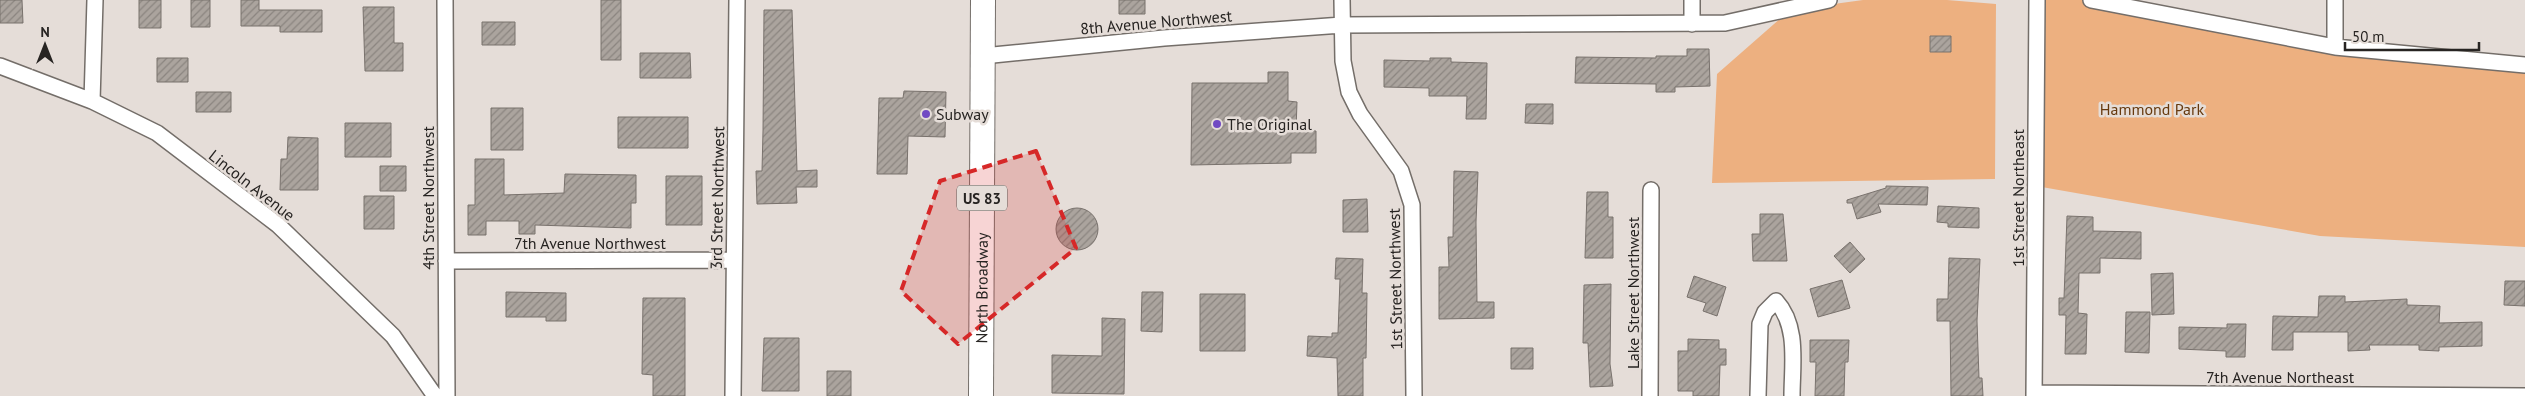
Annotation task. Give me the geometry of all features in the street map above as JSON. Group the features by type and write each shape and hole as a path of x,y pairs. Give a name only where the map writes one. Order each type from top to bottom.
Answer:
{"main road":[{"name":"North Broadway","path":"981,396 983,0"}],"street":[{"path":"92,101 95,0"},
{"name":"4th Street Northwest","path":"445,0 447,396"},
{"name":"3rd Street Northwest","path":"733,396 737,0"},
{"name":"1st Street Northwest","path":"1342,0 1343,61 1349,92 1360,114 1401,171 1412,205 1414,396"},
{"path":"1692,0 1692,24"},
{"name":"8th Avenue Northwest","path":"983,56 1164,38 1342,25 1692,24 1743,20 1829,0"},
{"name":"1st Street Northeast","path":"2034,394 2037,0"},
{"path":"2091,0 2335,47 2525,65"},
{"path":"2335,0 2335,47"},
{"name":"Lincoln Avenue","path":"0,66 92,101 157,133 278,225 393,336 435,396"},
{"name":"Lake Street Northwest","path":"1650,396 1651,190"},
{"name":"7th Avenue Northwest","path":"446,261 734,260"},
{"path":"1758,396 1760,324 1765,312 1776,301 1785,312 1791,329 1792,396"},
{"name":"7th Avenue Northeast","path":"2034,394 2525,396"}],"highlighted area":[{"path":"1036,151 1076,248 958,344 901,291 940,181"}],"green space":[{"path":"1863,0 1947,0 1996,4 1995,179 1712,183 1717,74 1790,10"},
{"name":"Hammond Park","path":"2037,0 2091,0 2335,47 2525,65 2525,247 2320,236 2036,186"}],"building":[{"path":"0,0 22,0 23,23 0,23"},
{"path":"139,0 161,0 161,28 139,28"},
{"path":"191,0 210,0 210,27 191,27"},
{"path":"241,0 259,0 259,10 322,10 322,32 280,32 280,26 241,26"},
{"path":"601,0 621,0 621,60 601,60"},
{"path":"1119,0 1145,0 1145,14 1119,14"},
{"path":"363,7 394,7 394,43 403,43 403,71 365,71"},
{"path":"764,10 792,10 797,171 817,170 817,187 796,187 797,203 757,204 756,171 762,171"},
{"path":"482,22 515,22 515,45 482,45"},
{"path":"1930,36 1951,36 1951,52 1930,52"},
{"path":"1687,49 1709,49 1710,86 1675,87 1675,92 1656,92 1656,84 1575,83 1576,57 1656,58 1656,56 1687,56"},
{"path":"640,53 690,53 691,78 640,78"},
{"path":"157,58 188,58 188,82 157,82"},
{"path":"1430,58 1451,58 1451,62 1487,63 1486,119 1466,119 1467,96 1429,96 1429,88 1384,87 1384,60 1430,61"},
{"path":"1268,72 1288,72 1288,101 1297,102 1296,130 1316,131 1316,153 1291,153 1291,163 1191,165 1192,83 1268,83"},
{"path":"904,91 946,92 945,137 908,136 907,174 877,174 879,98 903,98"},
{"path":"196,92 231,92 231,112 196,112"},
{"path":"1526,104 1553,104 1553,124 1525,123"},
{"path":"491,108 523,108 523,150 491,150"},
{"path":"618,117 688,117 688,148 618,148"},
{"path":"345,123 391,123 391,157 345,157"},
{"path":"288,137 318,138 318,190 280,190 281,159 287,159"},
{"path":"475,159 504,159 504,195 564,193 565,174 636,175 636,203 631,203 631,228 535,225 535,234 519,234 519,221 486,221 486,235 468,235 468,205 475,205"},
{"path":"380,166 406,166 406,191 380,191"},
{"path":"1454,171 1478,172 1476,222 1477,302 1494,302 1494,318 1439,319 1439,267 1449,267 1448,237 1453,237"},
{"path":"666,176 702,176 702,225 666,225"},
{"path":"1886,186 1928,187 1927,205 1878,204 1881,212 1857,219 1852,203 1847,203 1847,200 1886,188"},
{"path":"1587,192 1608,192 1608,217 1613,217 1613,258 1585,258"},
{"path":"364,196 394,196 394,229 364,229"},
{"path":"1367,199 1368,232 1343,232 1343,200"},
{"path":"1938,206 1979,208 1979,228 1948,227 1948,223 1937,222"},
{"path":"1077,208 1092,214 1098,229 1092,244 1077,250 1062,244 1056,229 1062,214"},
{"path":"1760,214 1783,214 1787,261 1753,261 1752,234 1760,234"},
{"path":"2067,216 2093,217 2093,231 2141,232 2141,259 2100,258 2100,273 2079,273 2078,313 2087,314 2086,354 2065,354 2066,315 2059,315 2059,298 2064,298"},
{"path":"1850,242 1865,259 1850,273 1834,256"},
{"path":"1336,258 1363,259 1362,293 1367,293 1366,358 1363,358 1363,396 1338,396 1337,358 1307,356 1308,336 1332,337 1332,333 1338,333 1340,279 1335,279"},
{"path":"1949,258 1980,259 1977,321 1979,378 1982,378 1983,396 1951,396 1950,321 1937,321 1937,299 1948,299"},
{"path":"2173,273 2174,314 2152,315 2151,274"},
{"path":"1694,276 1726,287 1717,316 1703,311 1706,303 1687,297"},
{"path":"1842,280 1850,308 1818,317 1810,289"},
{"path":"2505,281 2525,281 2525,306 2504,305"},
{"path":"1611,284 1610,364 1613,386 1590,387 1588,343 1583,343 1584,285"},
{"path":"506,292 566,293 566,321 546,321 546,317 506,317"},
{"path":"1142,292 1163,292 1162,332 1141,331"},
{"path":"1200,294 1245,294 1245,351 1200,351"},
{"path":"2319,296 2345,296 2345,302 2407,299 2407,305 2440,306 2439,323 2482,322 2482,346 2439,347 2439,351 2419,350 2419,345 2369,345 2370,350 2348,351 2348,332 2293,332 2293,350 2272,350 2273,316 2318,317"},
{"path":"643,298 685,298 685,396 653,396 653,375 642,374"},
{"path":"2126,312 2150,312 2149,353 2125,352"},
{"path":"1102,318 1125,319 1124,394 1052,393 1052,355 1102,356"},
{"path":"2227,324 2246,324 2245,357 2226,357 2226,351 2179,349 2179,327 2227,328"},
{"path":"764,338 799,338 799,391 762,391"},
{"path":"1688,339 1719,340 1719,349 1726,349 1726,365 1720,365 1719,396 1693,396 1693,391 1678,391 1678,351 1688,351"},
{"path":"1810,340 1849,340 1848,362 1845,362 1844,396 1815,396 1816,362 1810,362"},
{"path":"1511,348 1533,348 1533,369 1511,369"},
{"path":"827,371 851,371 851,396 827,396"}],"place":[{"name":"Subway","path":"926,114"},
{"name":"The Original","path":"1217,124"}]}
